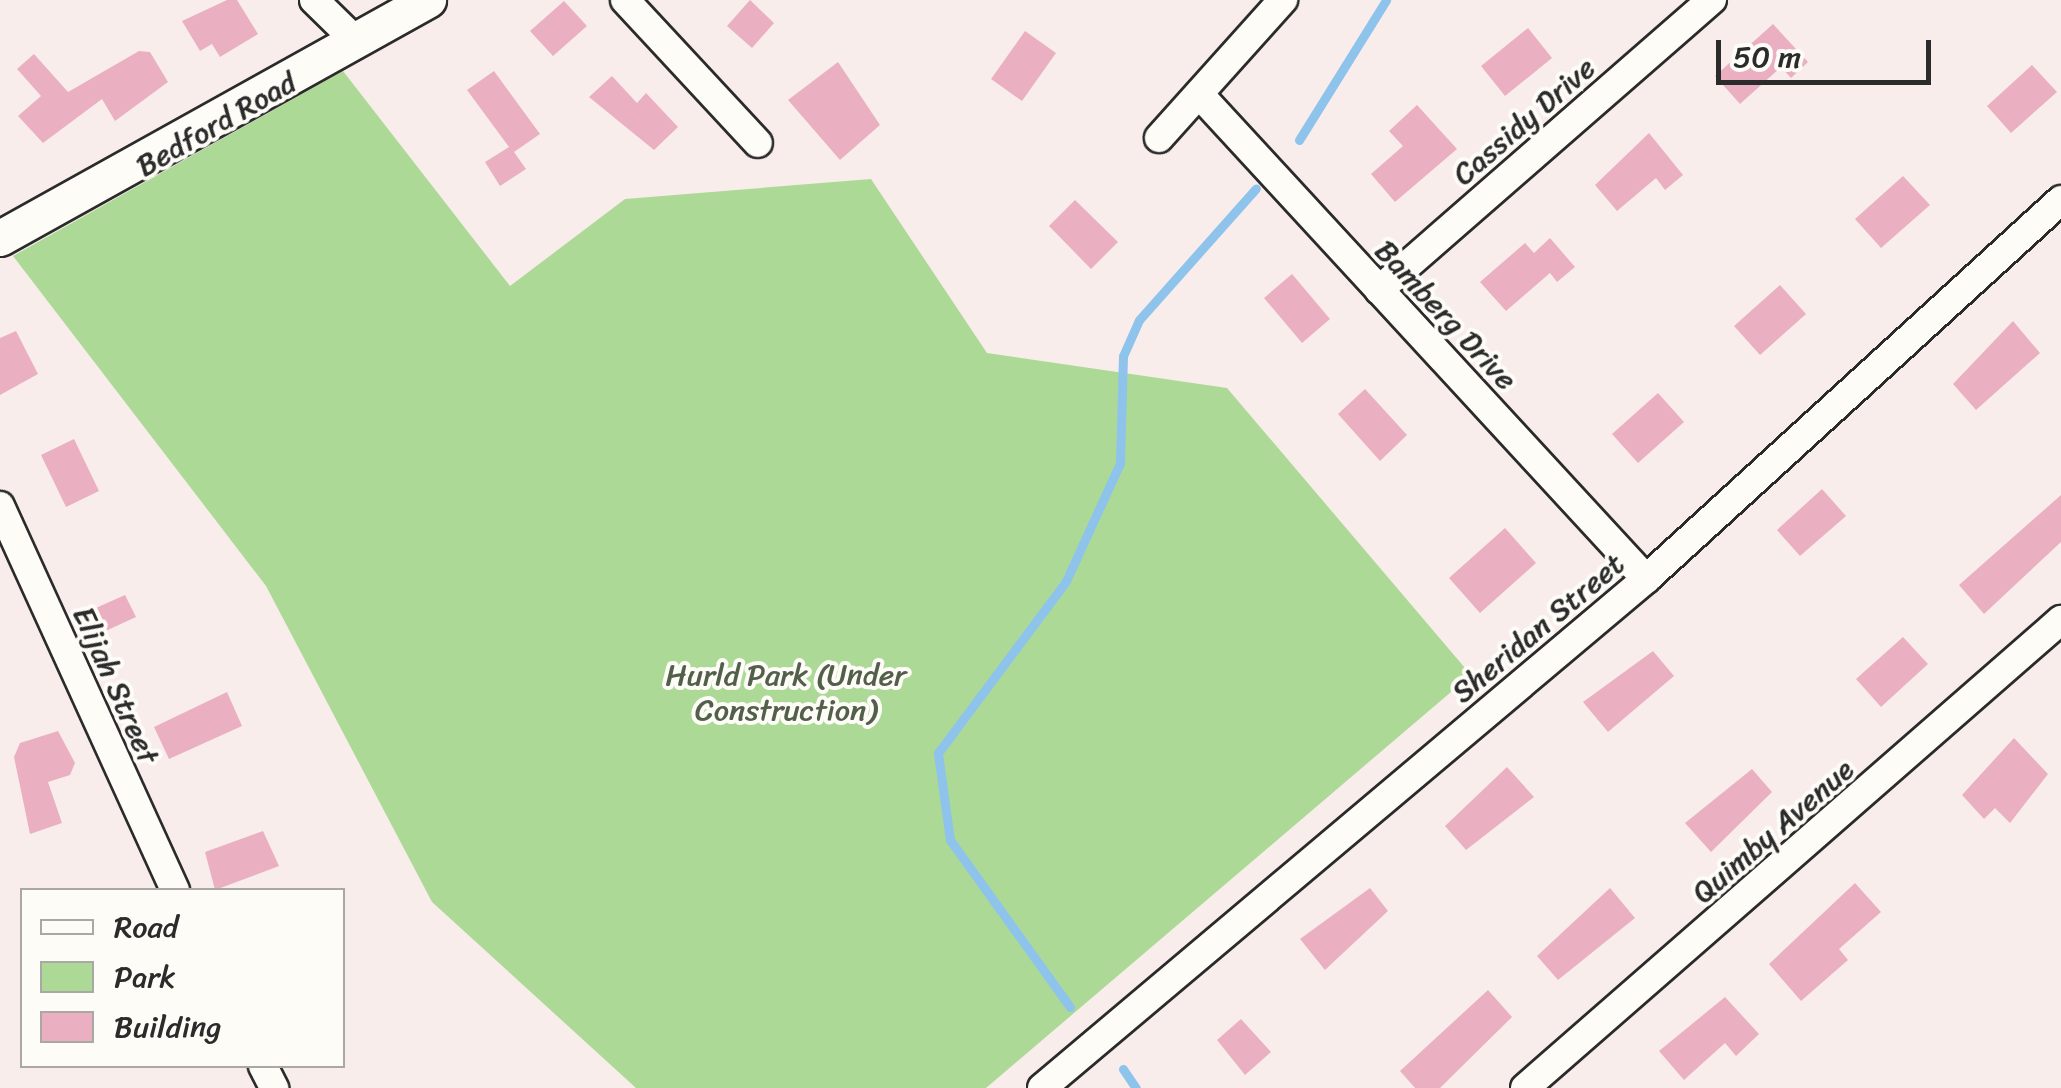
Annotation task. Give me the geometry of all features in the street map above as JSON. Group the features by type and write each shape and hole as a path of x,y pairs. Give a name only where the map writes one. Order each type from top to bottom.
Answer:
{"street":[{"path":"314,0 357,42"},
{"name":"Bedford Road","path":"0,238 428,0"},
{"path":"625,0 758,144"},
{"path":"1159,138 1283,0"},
{"name":"Cassidy Drive","path":"1380,290 1712,0"},
{"name":"Bamberg Drive","path":"1199,94 1646,580"},
{"name":"Sheridan Street","path":"1042,1088 1646,580 2061,200"},
{"name":"Elijah Street","path":"0,506 175,888"},
{"name":"Quimby Avenue","path":"1526,1088 2061,620"}],"green space":[{"name":"Hurld Park (Under Construction)","path":"343,71 510,286 625,199 871,179 987,353 1227,388 1471,675 986,1088 636,1088 432,902 266,586 13,256"}],"building":[{"path":"227,0 237,0 258,34 220,57 212,44 200,51 182,21"},
{"path":"750,0 774,23 752,48 727,26"},
{"path":"564,1 587,26 553,56 530,31"},
{"path":"1773,24 1808,62 1791,78 1781,67 1740,104 1715,76"},
{"path":"1528,28 1552,58 1505,96 1481,66"},
{"path":"1025,31 1056,53 1022,101 991,79"},
{"path":"139,51 150,52 168,82 115,121 102,99 43,143 18,116 41,96 17,69 34,54 68,92"},
{"path":"838,62 880,125 840,160 788,100"},
{"path":"2032,65 2057,92 2011,133 1987,106"},
{"path":"494,71 540,134 514,152 526,169 500,186 485,162 509,147 467,90"},
{"path":"612,76 637,103 646,93 678,127 654,150 589,97"},
{"path":"1417,105 1457,149 1395,202 1371,174 1403,146 1389,131"},
{"path":"1649,133 1683,175 1665,190 1656,178 1617,211 1595,185"},
{"path":"1903,176 1930,205 1881,248 1855,219"},
{"path":"1075,200 1118,242 1091,269 1049,226"},
{"path":"1550,238 1575,267 1557,282 1550,273 1506,311 1480,282 1525,243 1534,253"},
{"path":"1292,274 1330,319 1302,343 1264,298"},
{"path":"1780,285 1806,314 1760,355 1734,326"},
{"path":"2013,321 2040,353 1976,410 1953,384"},
{"path":"16,331 38,374 0,395 0,338"},
{"path":"1365,389 1407,435 1380,461 1338,414"},
{"path":"1658,393 1684,422 1638,463 1612,434"},
{"path":"74,439 99,491 66,507 41,455"},
{"path":"1822,489 1846,516 1800,556 1777,530"},
{"path":"2061,495 2061,542 1984,614 1959,585"},
{"path":"1505,528 1536,563 1480,613 1449,578"},
{"path":"125,595 136,617 99,634 89,611"},
{"path":"1903,637 1928,664 1881,707 1856,679"},
{"path":"1653,651 1674,676 1608,732 1583,702"},
{"path":"227,692 242,726 169,759 154,727"},
{"path":"58,731 75,763 70,775 48,782 62,823 30,834 14,757 20,743"},
{"path":"2014,738 2048,774 2010,823 1995,808 1984,819 1962,795"},
{"path":"1507,767 1534,797 1466,850 1445,826"},
{"path":"1752,769 1772,792 1711,852 1685,823"},
{"path":"263,831 279,866 214,888 205,852"},
{"path":"1855,883 1881,912 1839,949 1848,960 1801,1001 1769,964"},
{"path":"1370,888 1388,911 1325,970 1300,939"},
{"path":"1610,888 1635,918 1558,980 1537,956"},
{"path":"1488,990 1512,1017 1440,1088 1415,1088 1400,1071"},
{"path":"1725,997 1759,1034 1736,1056 1725,1043 1684,1080 1659,1051"},
{"path":"1241,1019 1271,1052 1245,1075 1217,1040"}],"waterway":[{"path":"1299,140 1386,0"},
{"path":"1070,1007 950,840 938,753 1066,581 1120,463 1123,356 1139,320 1256,188"},
{"path":"1123,1069 1136,1088"}]}
